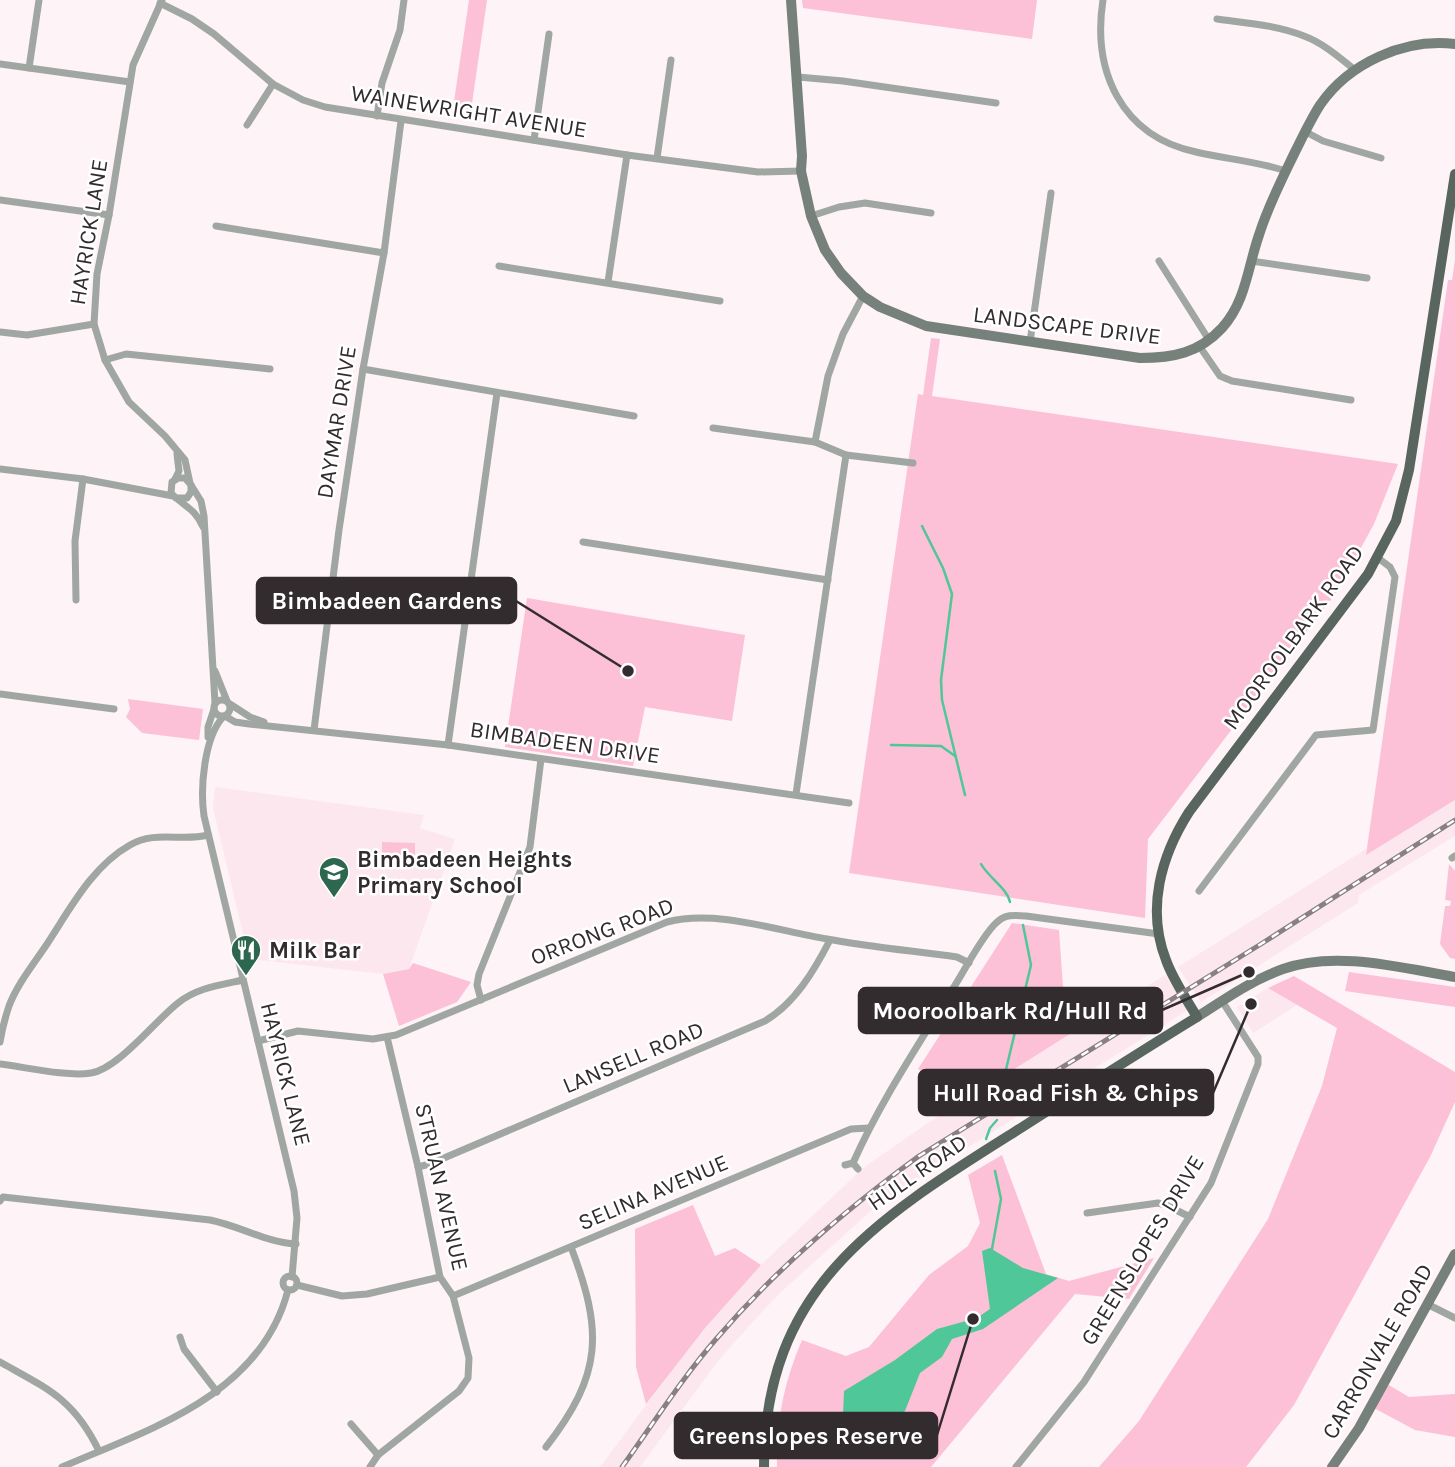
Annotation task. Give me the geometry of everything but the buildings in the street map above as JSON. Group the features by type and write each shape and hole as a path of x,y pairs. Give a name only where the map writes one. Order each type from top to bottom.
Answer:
{"main road":[{"name":"MOOROOLBARK ROAD","path":"1197,1017 1168,966 1159,934 1158,885 1166,857 1178,830 1348,602 1378,558 1396,521 1404,495 1455,174"},
{"name":"HULL ROAD","path":"764,1467 764,1431 768,1401 779,1363 812,1295 836,1265 886,1217 937,1181 1197,1017"}],"street":[{"path":"29,68 39,0"},
{"path":"377,116 382,83 400,30 404,0"},
{"name":"LANDSCAPE DRIVE","path":"792,0 801,171 811,216 825,250 841,273 863,296 901,317 926,326 1140,358 1163,358 1200,347 1224,326 1237,308 1267,214 1286,171 1320,105 1355,70 1401,48 1455,44"},
{"path":"1103,0 1100,43 1104,69 1115,93 1132,117 1152,134 1174,145 1286,171"},
{"name":"WAINEWRIGHT AVENUE","path":"161,1 214,34 273,84 303,100 325,107 657,159 758,172 801,171"},
{"name":"HAYRICK LANE","path":"161,1 139,49 130,82 97,274 94,324 105,360 128,402 165,436 185,460 191,484 201,501 215,706 208,727 209,745 202,802 288,1167 297,1218 292,1277"},
{"path":"1217,19 1278,28 1306,36 1330,49 1355,70"},
{"path":"534,140 549,34"},
{"path":"657,159 671,60"},
{"path":"0,64 130,82"},
{"path":"798,77 996,103"},
{"path":"247,125 273,84"},
{"name":"DAYMAR DRIVE","path":"314,730 339,530 363,369 384,253 401,121"},
{"path":"1306,132 1323,141 1381,158"},
{"path":"608,282 628,155"},
{"path":"1030,342 1051,193"},
{"path":"0,200 109,215"},
{"path":"811,216 839,207 865,203 931,214"},
{"path":"216,226 384,253"},
{"path":"1159,261 1209,340"},
{"path":"1251,261 1367,278"},
{"path":"499,266 720,301"},
{"path":"815,442 828,376 843,334 863,296"},
{"path":"0,332 27,335 94,324"},
{"path":"1200,347 1220,376 1232,381 1351,400"},
{"path":"105,360 126,354 270,369"},
{"path":"363,369 634,416"},
{"path":"448,745 497,393"},
{"path":"713,428 815,442 846,455 913,463"},
{"path":"176,450 179,471 170,489 175,497 199,517 205,530"},
{"path":"796,794 846,455"},
{"path":"0,469 138,489 183,499 189,495 191,484 185,478 166,487 138,489"},
{"path":"76,600 75,541 83,480"},
{"path":"583,542 828,580"},
{"path":"1199,891 1316,735 1373,730 1395,577 1390,567 1378,558"},
{"name":"HAYRICK LANE","path":"214,667 229,703"},
{"path":"0,694 114,709"},
{"path":"221,700 229,703 230,713 217,715 215,706 221,700"},
{"name":"BIMBADEEN DRIVE","path":"229,703 250,717 275,725"},
{"name":"HAYRICK LANE","path":"209,745 215,726 224,716"},
{"name":"BIMBADEEN DRIVE","path":"224,716 235,722 448,745 849,803"},
{"path":"481,1000 477,985 479,974 530,847 541,759"},
{"path":"0,1042 10,1004 20,984 84,887 102,868 130,845 144,839 172,836 196,838 208,835"},
{"path":"852,1166 869,1128 994,925 1009,915 1159,934"},
{"name":"ORRONG ROAD","path":"257,1041 304,1031 373,1039 387,1037 680,919 711,918 830,940 957,957 969,963"},
{"name":"LANSELL ROAD","path":"418,1167 765,1021 779,1013 790,1001 830,940"},
{"name":"HULL ROAD","path":"1197,1017 1264,976 1317,961 1352,962 1455,977"},
{"path":"0,1064 77,1073 98,1071 119,1058 186,998 207,988 243,980"},
{"name":"GREENSLOPES DRIVE","path":"1016,1467 1084,1382 1211,1183 1258,1064 1258,1057 1222,1001"},
{"name":"STRUAN AVENUE","path":"370,1467 378,1455 450,1400 468,1378 469,1358 453,1296 440,1278 418,1167 387,1037"},
{"name":"SELINA AVENUE","path":"453,1296 850,1129 869,1128"},
{"path":"0,1201 3,1197 210,1220 233,1224 270,1241 296,1244"},
{"path":"1087,1213 1158,1203 1190,1217"},
{"path":"546,1447 575,1405 585,1384 592,1353 594,1333 591,1307 571,1247"},
{"name":"CARRONVALE ROAD","path":"1336,1466 1455,1254"},
{"path":"62,1467 181,1415 217,1392 256,1352 278,1317 288,1290 284,1282 287,1277 295,1279 297,1285"},
{"path":"297,1285 342,1296 367,1294 440,1278"},
{"path":"288,1290 297,1285"},
{"path":"1427,1304 1455,1318"},
{"path":"180,1337 184,1349 217,1392"},
{"path":"0,1362 63,1400 82,1420 99,1451"},
{"path":"351,1424 378,1455"}],"shaded area":[{"path":"469,0 487,0 470,117 452,115"},
{"path":"802,0 1037,0 1032,39 803,8"},
{"path":"1455,260 1455,800 1366,855 1448,280 1452,280"},
{"path":"931,338 940,339 932,396 1398,464 1374,524 1336,593 1148,839 1145,918 849,873 918,394 923,395"},
{"path":"527,598 745,635 732,721 645,707 633,766 505,747"},
{"path":"128,699 203,709 199,740 142,733 126,717 130,709"},
{"name":"Bimbadeen Heights Primary School","path":"215,787 424,815 420,828 455,839 409,969 383,974 249,959 213,808"},
{"path":"1455,800 1455,836 1359,895 1358,903 1201,1002 1178,967 1366,849 1366,854"},
{"path":"382,842 415,843 415,861 382,860"},
{"path":"1449,864 1455,871 1455,959 1450,958 1440,944 1445,906 1450,906 1451,901 1445,900"},
{"path":"1012,923 1059,930 1063,987 1129,997 965,1100 918,1069"},
{"path":"413,963 471,982 457,1002 399,1026 383,974 409,969"},
{"path":"1349,972 1455,987 1455,1007 1345,991"},
{"path":"1165,975 1188,1010 882,1201 760,1314 718,1361 640,1467 600,1467 684,1354 729,1299 863,1168 928,1123"},
{"path":"1294,976 1455,1072 1455,1102 1430,1157 1294,1405 1246,1467 1099,1467 1139,1421 1268,1219 1322,1086 1337,1028 1268,988"},
{"path":"1268,988 1297,1005 1253,1033 1237,1007"},
{"path":"1002,1155 1046,1274 1069,1281 1154,1258 1129,1299 1075,1294 931,1467 777,1467 782,1402 802,1340 846,1356 869,1347 929,1275 968,1246 980,1223 968,1175"},
{"path":"693,1205 715,1256 735,1248 761,1265 705,1328 646,1404 636,1367 635,1229"},
{"path":"990,1248 1023,1268 1058,1278 983,1329 952,1339 942,1357 920,1373 905,1411 856,1443 842,1438 844,1391 895,1360 937,1329 977,1318 990,1309 982,1251"},
{"path":"1387,1384 1409,1397 1455,1394 1455,1437 1415,1430 1374,1408"}],"waterway":[{"path":"922,526 943,568 952,594 941,680 942,700 965,795"},
{"path":"891,745 941,746 955,756"},
{"path":"981,864 1010,902"},
{"path":"993,1105 1003,1082 1031,965 1023,925"},
{"path":"986,1139 997,1120"},
{"path":"992,1249 1001,1199 995,1171"},
{"path":"818,1456 822,1423 843,1419"}],"railway":[{"path":"622,1467 692,1369 740,1312 813,1241 892,1176 919,1156 1455,820"}],"place":[{"name":"Bimbadeen Gardens","path":"628,671"},
{"name":"Bimbadeen Heights Primary School","path":"334,899"},
{"name":"Mooroolbark Rd/Hull Rd","path":"1249,972"},
{"name":"Milk Bar","path":"246,977"},
{"name":"Hull Road Fish & Chips","path":"1251,1004"},
{"name":"Greenslopes Reserve","path":"973,1319"}]}
